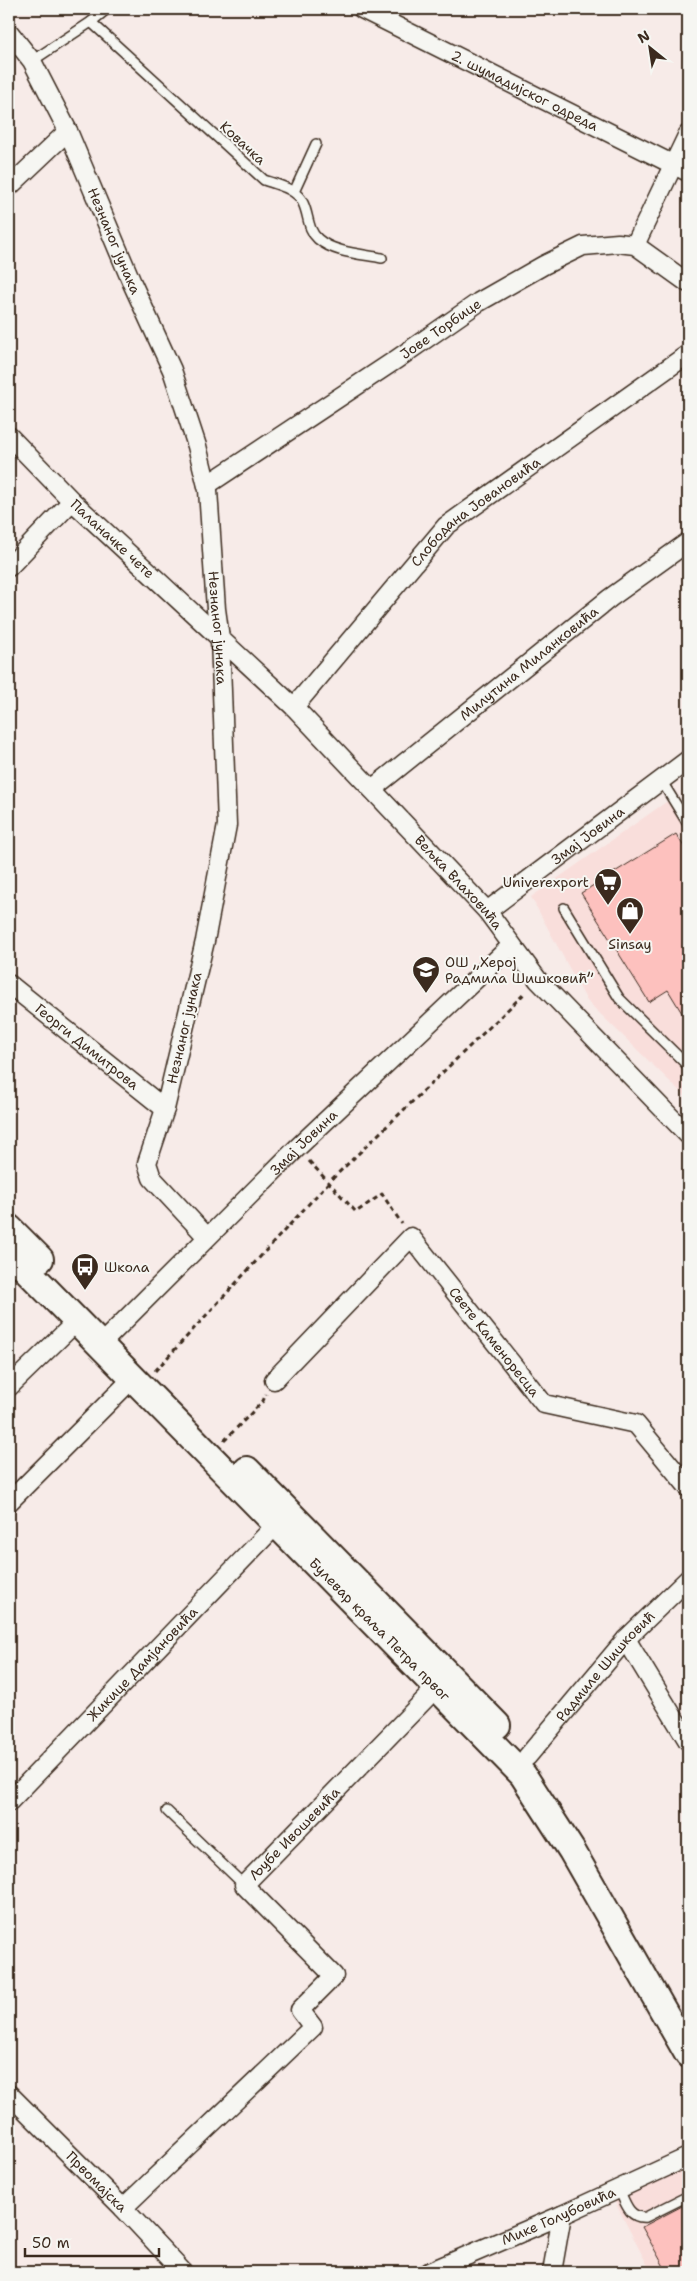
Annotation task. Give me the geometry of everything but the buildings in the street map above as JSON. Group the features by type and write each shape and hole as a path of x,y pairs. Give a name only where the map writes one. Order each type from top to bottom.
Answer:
{"main road":[{"name":"Булевар краља Петра првог","path":"9,1228 276,1525 522,1775 542,1802 572,1851 688,2054"},
{"name":"Булевар краља Петра првог","path":"9,1252 78,1320 107,1338"},
{"name":"Булевар краља Петра првог","path":"143,1376 221,1444 448,1673 527,1756 570,1818 688,2026"}],"street":[{"name":"2. шумадијског одреда","path":"362,9 688,172"},
{"name":"Незнаног јунака","path":"9,32 32,61 68,130 132,283 172,370 197,446 207,486 216,609 220,638 228,826 205,941 165,1109 146,1163 152,1178 207,1237"},
{"path":"9,187 68,130"},
{"path":"688,134 672,164 635,245 688,283"},
{"name":"Јове Торбице","path":"207,486 398,359 479,302 544,265 584,246 618,243 635,245"},
{"name":"Слободана Јовановића","path":"294,707 446,526 688,354"},
{"name":"Паланачке чете","path":"9,436 72,501 220,638"},
{"path":"9,566 72,501"},
{"name":"Милутина Миланковића","path":"372,789 610,598 688,542"},
{"name":"Вељка Влаховића","path":"220,638 294,707 372,789 487,911 538,980 688,1134"},
{"name":"Змај Јовина","path":"487,911 688,760"},
{"name":"Змај Јовина","path":"107,1338 297,1148 512,945"},
{"name":"Георги Димитрова","path":"9,984 165,1109"},
{"path":"274,1380 411,1237"},
{"name":"Свете Каменоресца","path":"411,1237 544,1404 636,1424 688,1487"},
{"path":"9,1387 78,1320"},
{"path":"9,1502 143,1376"},
{"name":"Жикице Дамјановића","path":"9,1802 276,1525"},
{"name":"Радмиле Шишковић","path":"527,1756 626,1639 688,1578"},
{"path":"626,1639 688,1741"},
{"name":"Љубе Ивошевића","path":"123,2208 313,2027 300,2010 334,1976 244,1885 436,1688"},
{"name":"Првомајска","path":"9,2094 123,2208 183,2272"},
{"name":"Мике Голубовића","path":"429,2272 562,2215 688,2157"},
{"path":"552,2272 562,2215"}],"lane":[{"path":"32,61 91,22 107,9"},
{"name":"Ковачка","path":"91,22 264,180 294,192"},
{"path":"316,144 294,192 303,202 309,225 318,239 335,249 382,258"},
{"path":"661,780 688,824"},
{"path":"564,908 619,998 688,1066"},
{"path":"167,1811 244,1885"},
{"path":"619,2189 631,2214 639,2218 646,2217 688,2196"}],"path":[{"path":"143,1376 329,1182 538,980"},
{"path":"297,1148 356,1212 382,1194 411,1237"},
{"path":"221,1444 263,1401 274,1380"}],"shaded area":[{"path":"676,795 688,813 688,1099 587,1001 531,897"},
{"path":"688,2166 688,2272 651,2272 614,2200"}],"place":[{"name":"Univerexport","path":"608,906"},
{"name":"Sinsay","path":"630,935"},
{"name":"ОШ „Херој Радмила Шишковић”","path":"426,994"},
{"name":"Школа","path":"85,1291"}]}
